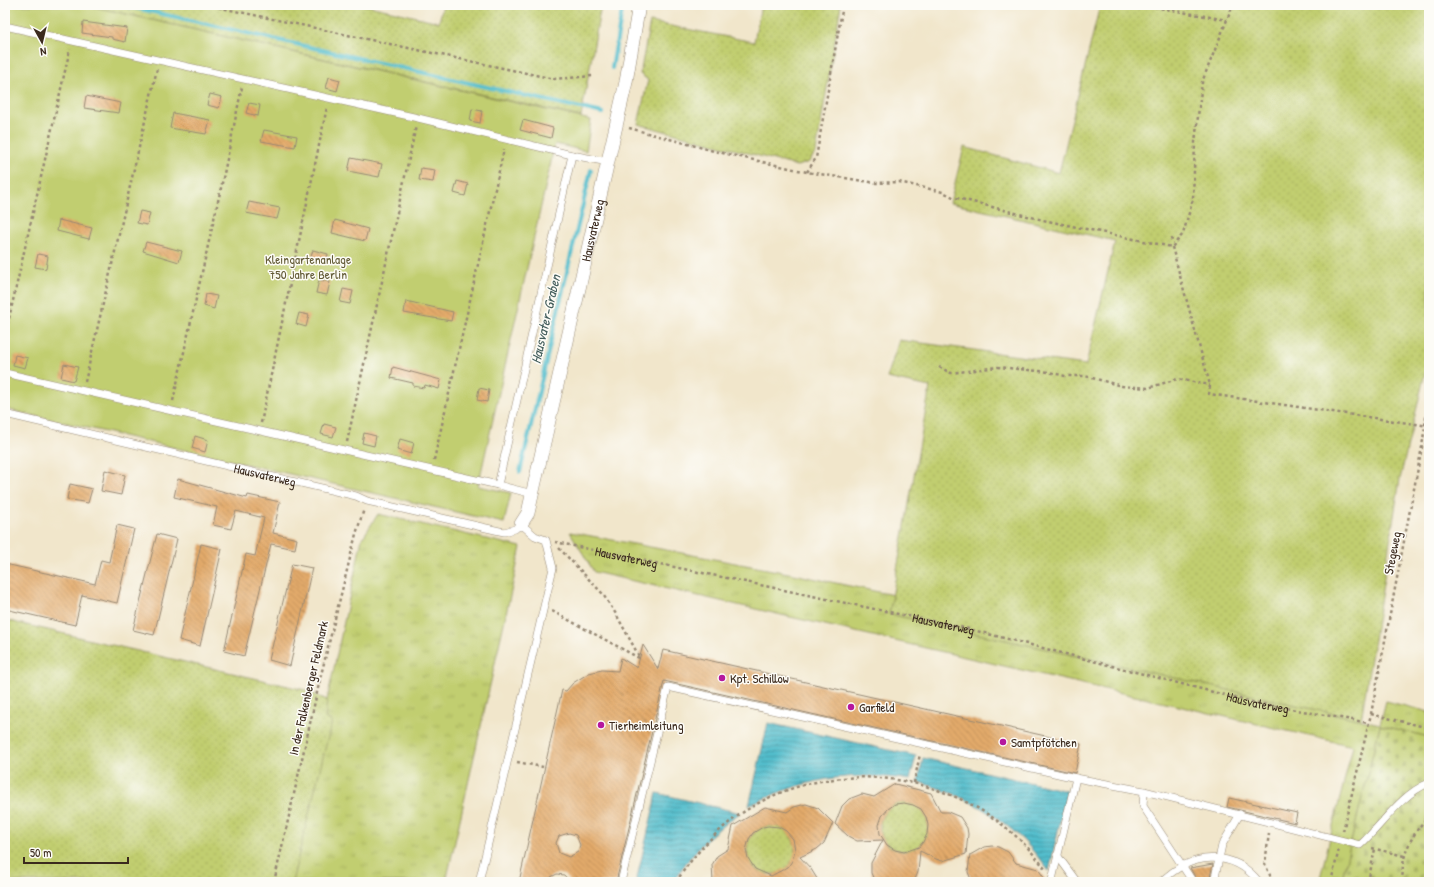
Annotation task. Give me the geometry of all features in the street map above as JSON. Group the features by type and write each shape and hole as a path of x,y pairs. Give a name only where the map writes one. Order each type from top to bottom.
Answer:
{"street":[{"name":"Hausvaterweg","path":"521,524 528,513 533,494 626,82 639,5"}],"lane":[{"path":"5,26 608,162"},
{"path":"498,485 572,155"},
{"path":"5,373 533,494"},
{"name":"Hausvaterweg","path":"5,414 356,496 367,501 504,532 515,530 521,524"},
{"path":"479,882 553,568 546,540 535,536 521,524"},
{"path":"621,882 668,687 1076,778 1144,791 1360,845 1372,834 1391,810 1429,783"},
{"path":"1052,880 1076,778"},
{"path":"1144,791 1143,806 1193,882"},
{"path":"1214,882 1222,845 1240,814"},
{"path":"1057,855 1077,882"},
{"path":"1161,882 1182,865 1199,860 1219,858 1243,865 1259,882"}],"path":[{"path":"207,5 554,79 593,76"},
{"path":"807,172 816,158 843,5"},
{"path":"1143,5 1227,20"},
{"path":"1172,247 1183,234 1192,199 1195,142 1202,82 1233,5"},
{"path":"5,336 72,41"},
{"path":"83,391 159,60"},
{"path":"171,410 244,79"},
{"path":"259,431 329,98"},
{"path":"345,450 418,118"},
{"path":"616,125 714,151 807,172 876,183 899,182 943,192 953,197 1043,220 1172,247"},
{"path":"432,470 507,139"},
{"path":"1170,239 1177,241"},
{"path":"1172,247 1210,385 1209,394 1427,425"},
{"path":"940,367 951,373 998,368 1035,370 1065,376 1085,376 1122,386 1148,388 1177,379 1210,385"},
{"name":"Stegeweg","path":"1331,882 1371,714 1427,425 1429,396"},
{"name":"In der Falkenberger Feldmark","path":"274,882 320,675 356,534 367,501"},
{"path":"543,609 550,611 640,658 602,592 564,552 546,540"},
{"name":"Hausvaterweg","path":"546,540 965,628 1252,702 1369,723"},
{"path":"1371,714 1429,728"},
{"path":"914,782 923,743"},
{"path":"507,760 543,767"},
{"path":"676,882 701,849 718,832 736,818 777,795 821,781 845,778 884,778 914,782 951,794 985,812 1015,836 1041,864"},
{"path":"1403,882 1404,856 1413,835 1429,815"},
{"path":"1271,822 1265,864 1273,882"},
{"path":"1360,845 1404,856"},
{"path":"1368,882 1375,848"}],"green space":[{"name":"Kleingartenanlage 750 Jahre Berlin","path":"5,5 86,5 591,120 586,151 555,144 478,486 511,493 504,523 5,409"},
{"path":"86,5 365,5 439,22 443,5 601,5 581,117"},
{"path":"761,5 841,5 816,152 809,162 797,166 638,124 648,80 640,74 650,22 754,42"},
{"path":"1100,5 1429,5 1429,356 1400,479 1361,720 889,614 930,387 887,378 899,340 1086,365 1115,241 950,203 964,147 1059,173"},
{"path":"378,514 521,547 446,882 292,882 332,721 325,718 327,700 362,539"},
{"path":"570,532 788,573 893,595 889,614 1380,724 1386,701 1429,712 1429,737 1380,725 1341,882 1319,882 1353,746 594,572"},
{"path":"5,620 305,690 327,700 446,882 5,882"},
{"path":"1380,725 1429,737 1429,882 1341,882"},
{"path":"899,803 909,803 918,807 924,813 928,822 928,832 924,841 918,847 909,851 899,851 890,847 884,841 880,832 880,822 884,813 890,807"},
{"path":"766,826 776,826 788,833 795,845 795,855 788,867 776,874 766,874 758,870 751,863 747,855 747,845 751,837 758,830"}],"water":[{"path":"768,723 916,756 910,780 868,776 828,779 788,789 749,806"},
{"path":"923,758 1067,791 1049,871 1024,841 988,812 975,804 933,786 918,782"},
{"path":"657,793 740,813 703,843 673,882 636,882"}],"building":[{"path":"83,22 127,28 125,42 112,39 112,37 82,33"},
{"path":"329,77 340,80 337,91 326,88"},
{"path":"210,94 222,97 219,108 207,105"},
{"path":"86,96 121,103 119,113 84,108"},
{"path":"249,103 260,105 258,116 246,113"},
{"path":"472,109 482,111 480,123 470,121"},
{"path":"173,113 210,120 206,134 170,128"},
{"path":"523,120 553,128 551,138 520,130"},
{"path":"264,130 297,136 295,147 261,141"},
{"path":"351,158 382,164 379,177 348,171"},
{"path":"421,168 435,170 433,182 419,180"},
{"path":"457,181 468,184 465,196 454,193"},
{"path":"249,202 280,208 277,219 246,213"},
{"path":"140,211 150,213 147,225 137,223"},
{"path":"59,220 92,228 89,239 57,231"},
{"path":"335,220 368,229 365,241 332,233"},
{"path":"146,242 182,251 179,262 143,251"},
{"path":"313,250 328,254 326,264 310,260"},
{"path":"38,254 48,256 46,269 35,267"},
{"path":"319,280 330,282 327,295 316,293"},
{"path":"343,289 353,291 350,304 340,302"},
{"path":"206,294 217,296 214,309 204,306"},
{"path":"406,301 453,312 451,321 404,313"},
{"path":"299,313 309,315 306,327 296,324"},
{"path":"15,355 28,358 25,368 13,365"},
{"path":"64,364 78,367 74,381 61,378"},
{"path":"393,367 441,380 439,389 425,385 424,388 413,386 413,383 391,378"},
{"path":"479,388 489,390 487,402 477,400"},
{"path":"324,424 336,427 333,437 321,434"},
{"path":"364,433 376,436 374,446 362,443"},
{"path":"195,436 208,440 205,452 192,448"},
{"path":"400,439 414,443 411,454 397,450"},
{"path":"105,470 125,475 121,495 101,491"},
{"path":"178,479 247,498 248,495 280,502 273,533 297,539 295,549 271,544 244,656 224,651 246,554 255,556 264,518 236,511 231,529 213,525 217,507 174,497"},
{"path":"70,484 92,489 88,503 67,499"},
{"path":"117,525 134,529 117,603 82,595 75,625 5,609 5,564 95,584 101,560 109,562"},
{"path":"157,534 177,539 154,635 133,630"},
{"path":"201,544 222,549 200,646 179,640"},
{"path":"292,564 312,568 290,666 269,660"},
{"path":"643,645 658,669 663,650 1081,744 1075,773 664,681 616,882 570,882 564,875 557,874 551,877 547,882 519,882 562,690 566,691 573,683 589,673 602,670 618,671 621,658 637,668","holes":["569,833 576,835 580,845 578,852 569,857 559,853 556,843 559,836"]},
{"path":"895,784 931,793 941,812 948,812 960,817 967,828 968,834 966,854 942,861 920,851 918,872 914,882 875,882 871,873 871,863 883,840 857,841 848,836 835,824 842,806 849,799 862,794 874,797","holes":["904,803 921,809 926,817 928,825 927,834 919,847 904,852 895,850 887,845 880,834 879,825 882,816 895,804"]},
{"path":"1229,798 1297,813 1295,823 1227,807"},
{"path":"806,804 818,808 833,823 824,843 817,849 800,857 811,869 819,882 713,882 712,865 717,856 728,849 733,826 765,807 787,812 794,807","holes":["763,827 779,827 786,831 793,839 795,850 792,861 788,867 771,876 755,869 748,858 746,850 749,839 753,833"]},
{"path":"992,846 1008,852 1016,863 1038,869 1047,882 972,882 968,872 970,855 984,847"},
{"path":"1213,864 1209,882 1198,882 1190,868"}],"waterway":[{"path":"122,5 603,113"},
{"name":"Hausvater-Graben","path":"612,68 623,5"},
{"name":"Hausvater-Graben","path":"520,472 591,170"}],"place":[{"name":"Kpt. Schillow","path":"722,678"},
{"name":"Garfield","path":"851,707"},
{"name":"Tierheimleitung","path":"601,725"},
{"name":"Samtpfötchen","path":"1003,742"}]}
